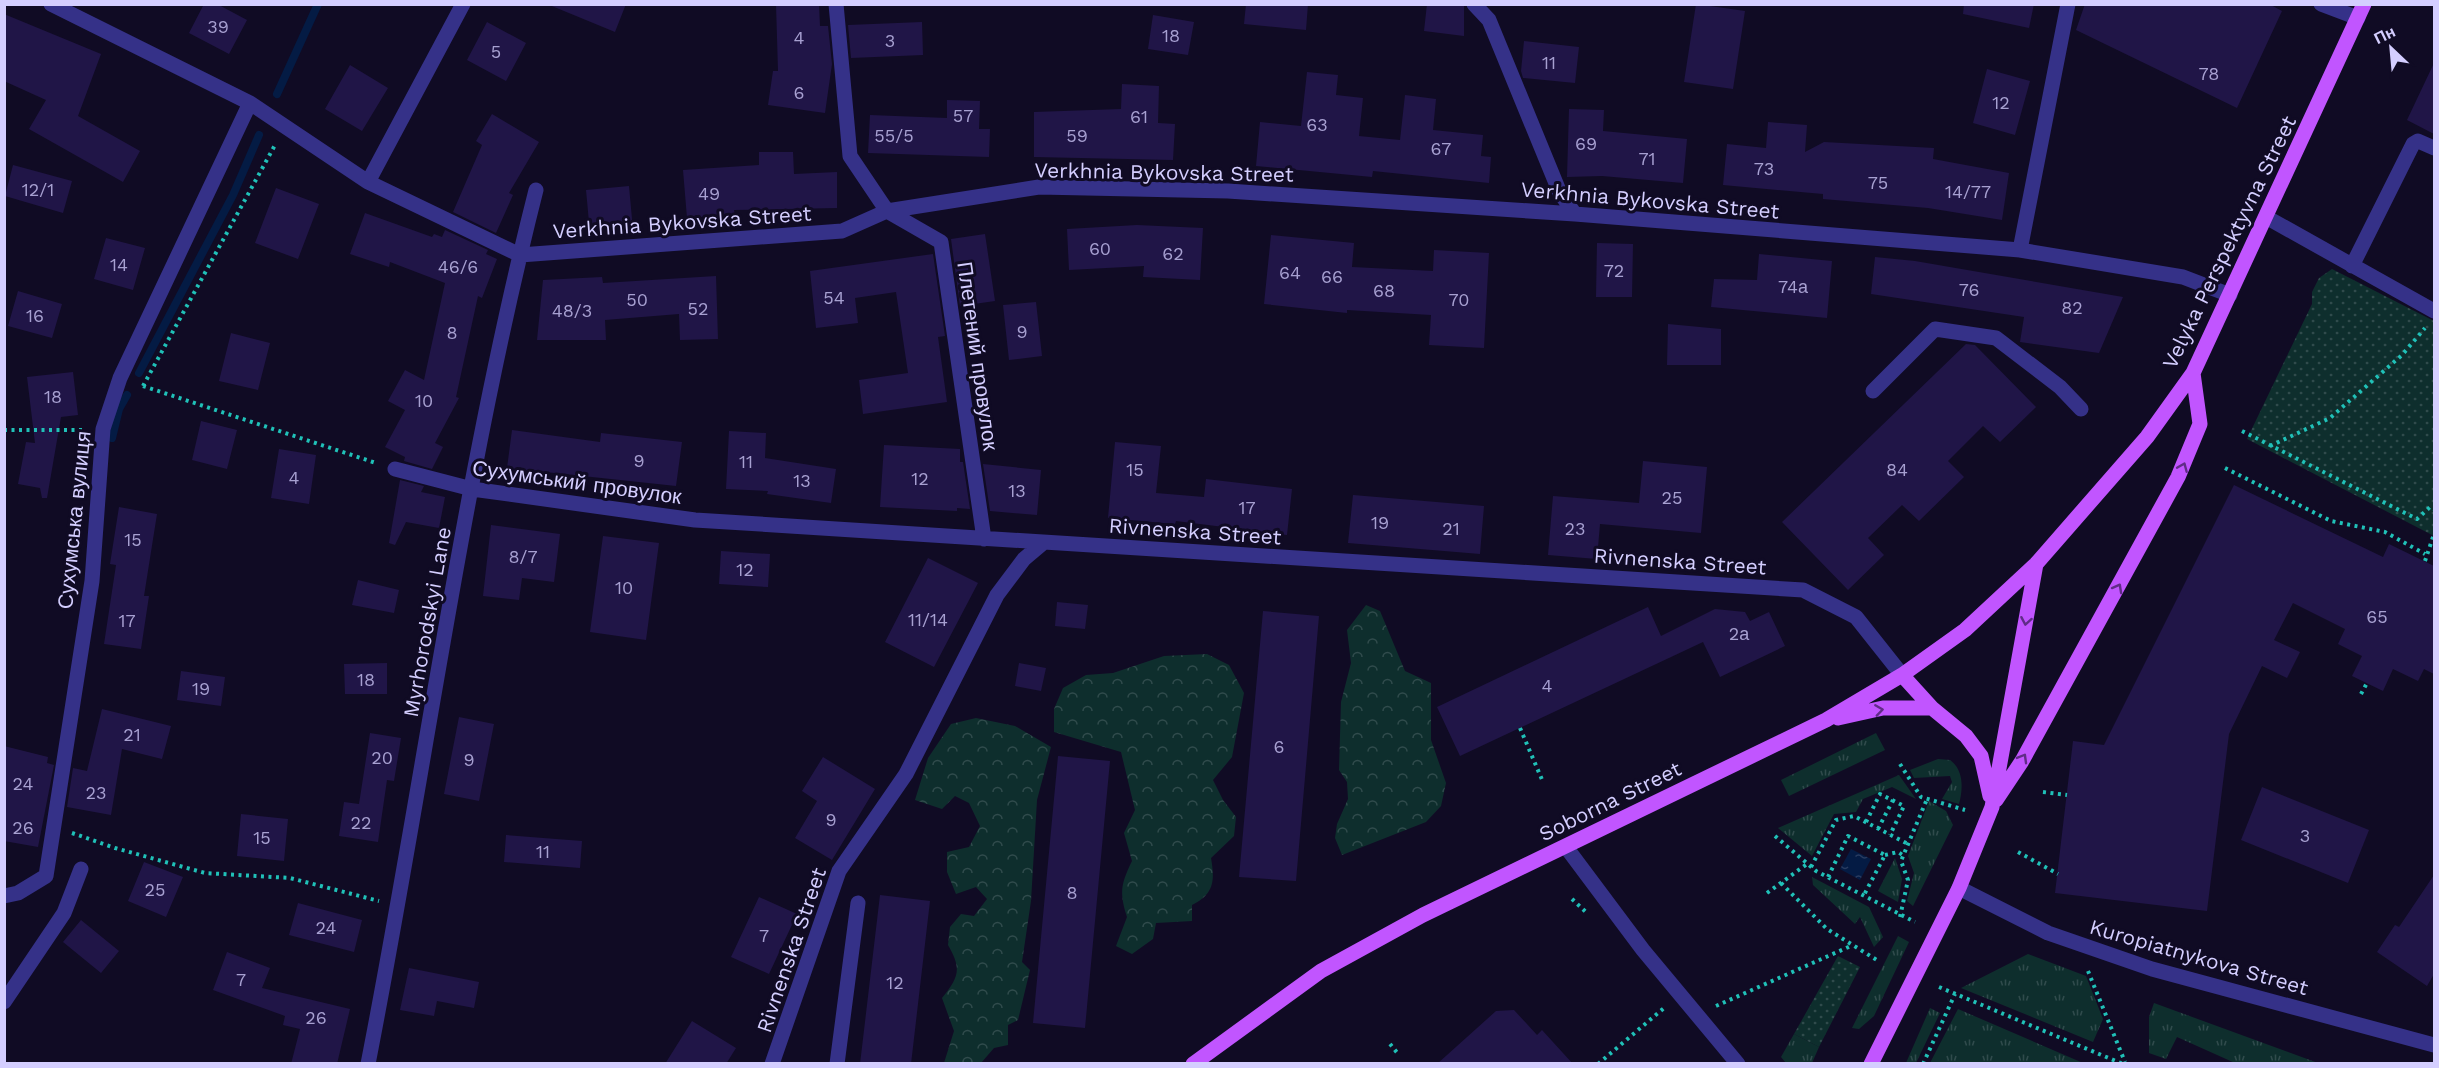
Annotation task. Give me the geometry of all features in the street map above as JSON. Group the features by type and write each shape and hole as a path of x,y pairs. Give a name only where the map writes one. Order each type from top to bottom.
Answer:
{"main road":[{"name":"Velyka Perspektyvna Street","path":"2036,564 2146,437 2193,373 2361,11"},
{"path":"1871,1064 1959,888 1992,807 2022,761 2178,477 2200,424 2193,373"},
{"path":"1992,807 2036,564"},
{"name":"Soborna Street","path":"1193,1064 1321,971 1423,915 1827,720 1902,675 1965,630 2036,564"},
{"path":"1902,675 1932,708 1966,736 1980,756 1992,807"},
{"path":"1827,720 1883,708 1932,708"}],"street":[{"name":"Verkhnia Bykovska Street","path":"51,4 250,103 368,182 520,255 842,231 887,211 1039,187 1228,190 1575,214 2020,250 2182,277 2230,295"},
{"path":"368,182 462,4"},
{"name":"Плетений провулок","path":"836,4 850,156 887,211 941,242 984,539"},
{"path":"1474,4 1489,20 1560,193 1575,214"},
{"path":"2020,250 2068,4"},
{"path":"2321,4 2361,11"},
{"name":"Сухумська вулиця","path":"4,896 18,893 46,876 92,581 104,429 120,378 250,103"},
{"path":"2352,266 2413,144 2424,142 2434,148"},
{"name":"Myrhorodskyi Lane","path":"368,1064 399,906 472,489 520,255 536,190"},
{"path":"2266,217 2352,266 2431,318"},
{"path":"1873,391 1935,329 1996,338 2060,387 2081,409"},
{"name":"Сухумський провулок","path":"396,469 472,489 695,520 1043,543"},
{"name":"Rivnenska Street","path":"772,1064 839,871 906,774 997,595 1024,559 1043,543 1803,590 1856,617 1902,675"},
{"path":"1566,847 1595,889 1738,1064"},
{"path":"4,1002 64,913 81,869"},
{"name":"Kuropiatnykova Street","path":"1959,888 2048,933 2152,969 2434,1045"},
{"path":"837,1064 858,903"}],"path":[{"path":"143,386 286,126"},
{"path":"2270,446 2330,418 2402,355 2431,318"},
{"path":"120,378 396,469"},
{"path":"4,430 104,429"},
{"path":"2242,431 2417,519 2430,507 2434,509"},
{"path":"2225,468 2331,521 2385,532 2425,554"},
{"path":"2425,561 2425,554 2434,534"},
{"path":"2361,694 2367,683"},
{"path":"1520,728 1542,782"},
{"path":"1900,764 1921,797 1965,810"},
{"path":"2043,792 2067,795"},
{"path":"1866,822 1880,794 1893,800 1904,806 1890,835"},
{"path":"1900,917 1908,880 1901,861 1927,799"},
{"path":"1878,829 1893,800"},
{"path":"1767,893 1809,866 1836,820 1854,816 1908,844"},
{"path":"54,827 115,848 205,873 290,878 399,906"},
{"path":"1775,836 1809,866 1900,917 1915,922"},
{"path":"1828,877 1848,836 1885,855 1898,852 1904,856"},
{"path":"2018,852 2058,874"},
{"path":"1864,896 1885,855"},
{"path":"1781,883 1827,929 1880,962"},
{"path":"1696,1015 1853,945"},
{"path":"2088,970 2124,1063"},
{"path":"1939,987 2124,1063"},
{"path":"1923,1064 1955,994"},
{"path":"1598,1064 1667,1006 1660,997"},
{"path":"1390,1044 1399,1055"}],"green space":[{"path":"2332,269 2434,321 2434,536 2247,439 2312,304 2312,292 2319,278"},
{"path":"1366,605 1380,611 1405,671 1431,683 1431,740 1446,783 1441,806 1426,822 1342,855 1335,838 1337,824 1348,799 1347,782 1339,770 1341,702 1351,663 1347,630"},
{"path":"1207,654 1229,665 1244,693 1232,757 1213,780 1223,800 1236,817 1234,836 1211,858 1213,880 1205,896 1192,905 1192,921 1156,923 1153,939 1132,954 1116,946 1127,917 1122,888 1132,861 1124,833 1135,810 1121,752 1054,732 1054,709 1063,688 1086,675 1113,673 1164,656"},
{"path":"976,718 1015,726 1051,747 1037,800 1031,901 1022,962 1030,970 1018,1020 1008,1025 1008,1045 994,1048 981,1063 944,1063 954,1031 942,998 957,973 955,960 948,945 950,927 961,914 974,916 987,899 976,887 956,894 947,872 947,852 969,847 980,826 969,803 955,796 942,809 915,800 928,758 951,724"},
{"path":"1876,733 1885,750 1789,796 1781,780"},
{"path":"1938,759 1950,760 1958,769 1962,786 1959,804 1942,799 1952,782 1950,776 1914,778 1910,770"},
{"path":"1899,775 1916,799 1892,787 1863,799 1856,812 1834,814 1812,856 1778,828"},
{"path":"1929,801 1946,811 1953,825 1913,906 1907,901 1914,873 1908,856"},
{"path":"1895,858 1902,879 1898,902 1878,891"},
{"path":"1812,877 1869,907 1883,937 1874,947 1860,917 1855,924 1813,885"},
{"path":"1898,936 1909,942 1874,1016 1859,1029 1852,1028"},
{"path":"2028,954 2086,976 2103,1019 2093,1042 1961,988"},
{"path":"1838,956 1860,967 1819,1047 1794,1034"},
{"path":"2154,1003 2318,1063 2235,1063 2177,1037 2166,1059 2149,1053 2149,1017"},
{"path":"1930,1008 1940,1013 1916,1063 1906,1063"},
{"path":"1958,1009 2083,1063 1930,1063"},
{"path":"1794,1034 1819,1047 1812,1063 1786,1063 1781,1057"}],"water":[{"path":"1851,849 1871,859 1860,880 1840,869"}],"building":[{"path":"204,4 217,4 247,20 229,54 189,33"},
{"path":"547,4 626,4 615,32"},
{"path":"776,4 819,4 820,26 828,26 832,64 825,113 768,105 773,71 778,71"},
{"path":"1246,4 1308,4 1306,30 1244,24"},
{"path":"1427,4 1464,4 1464,36 1424,31"},
{"path":"1696,4 1745,11 1733,89 1684,82"},
{"path":"1964,4 2034,4 2029,28 1963,14"},
{"path":"2085,4 2269,4 2282,11 2237,108 2076,30"},
{"path":"4,14 101,54 78,116 140,151 123,182 29,129 46,100 4,81"},
{"path":"1153,15 1194,22 1188,55 1148,49"},
{"path":"487,22 526,43 506,81 467,60"},
{"path":"922,22 923,55 851,58 848,25"},
{"path":"1524,41 1579,47 1575,83 1523,78 1521,71"},
{"path":"2434,63 2434,134 2407,120"},
{"path":"350,65 388,88 362,131 325,109"},
{"path":"1987,69 2030,81 2015,135 1973,123"},
{"path":"1307,72 1338,75 1336,95 1363,98 1359,136 1400,140 1405,95 1436,99 1433,130 1483,135 1481,156 1491,157 1489,183 1373,171 1372,177 1256,166 1260,122 1301,126"},
{"path":"1122,84 1159,86 1158,123 1175,124 1173,160 1034,157 1034,112 1121,109"},
{"path":"947,100 980,101 979,129 990,129 989,157 868,153 870,115 947,118"},
{"path":"1569,109 1604,110 1603,131 1687,139 1683,183 1602,176 1567,177"},
{"path":"492,114 539,142 509,193 513,195 496,233 453,212 482,145 476,141"},
{"path":"1768,122 1807,125 1805,152 1824,142 1934,148 1933,159 2009,173 2002,220 1928,208 1823,199 1823,194 1723,185 1727,144 1766,148"},
{"path":"759,152 793,152 794,174 837,172 837,208 734,210 735,215 687,218 683,170 759,165"},
{"path":"13,165 72,181 63,213 5,196"},
{"path":"629,186 633,230 590,233 586,190"},
{"path":"276,188 319,204 298,259 255,243"},
{"path":"365,213 432,237 434,234 442,237 445,230 488,250 486,254 497,259 482,298 478,296 456,397 459,398 435,443 443,447 432,469 404,461 405,457 385,447 405,410 388,401 405,370 424,380 445,283 390,262 389,267 350,254"},
{"path":"1137,225 1203,228 1200,280 1143,277 1144,266 1069,270 1067,229"},
{"path":"985,234 995,301 960,306 951,239"},
{"path":"1271,235 1354,243 1352,267 1433,271 1434,250 1489,253 1484,348 1429,345 1431,315 1347,310 1347,313 1264,304"},
{"path":"106,238 145,248 133,290 94,279"},
{"path":"1597,243 1633,244 1632,297 1596,297"},
{"path":"933,254 945,336 938,337 947,402 863,414 859,380 908,373 896,292 855,298 858,323 816,328 810,271"},
{"path":"1759,254 1832,261 1827,318 1711,307 1714,279 1757,280"},
{"path":"1875,257 1915,261 2123,297 2099,353 2020,342 2024,317 1871,294"},
{"path":"716,276 718,339 680,340 679,314 605,320 606,340 537,340 543,280 602,277 603,283"},
{"path":"18,291 62,304 52,338 8,326"},
{"path":"1036,302 1042,356 1009,360 1003,305"},
{"path":"1668,324 1721,329 1721,365 1667,365"},
{"path":"231,333 270,343 258,390 219,381"},
{"path":"1966,344 1975,345 2036,407 2000,442 1983,426 1948,461 1964,477 1919,521 1902,505 1868,538 1884,555 1848,590 1782,522"},
{"path":"73,372 78,415 61,417 47,498 42,498 40,488 18,484 26,442 35,443 27,377"},
{"path":"201,421 237,430 227,469 192,460"},
{"path":"512,430 600,442 601,433 682,442 676,486 507,468"},
{"path":"729,431 766,433 765,458 836,469 831,503 767,494 768,491 726,489"},
{"path":"1115,442 1161,446 1156,493 1204,497 1206,479 1292,489 1287,535 1176,521 1175,524 1108,518"},
{"path":"884,445 960,449 960,462 963,462 970,509 957,508 957,511 880,507"},
{"path":"279,449 316,455 309,504 271,498"},
{"path":"1643,461 1707,467 1701,533 1600,524 1597,559 1548,555 1553,496 1639,503"},
{"path":"983,464 1041,470 1037,515 990,511"},
{"path":"400,480 424,486 421,492 445,497 439,528 406,522 395,545 389,543"},
{"path":"2234,485 2383,557 2389,544 2434,566 2434,674 2424,669 2418,681 2393,669 2383,691 2352,676 2362,656 2338,644 2345,629 2293,603 2274,640 2300,652 2287,678 2262,666 2229,734 2207,911 2055,893 2073,741 2104,745"},
{"path":"1353,495 1484,506 1480,554 1348,543"},
{"path":"119,507 157,514 144,596 149,596 141,649 104,644 116,565 110,564"},
{"path":"491,525 560,534 554,582 522,578 519,600 483,596"},
{"path":"603,536 659,543 646,640 590,632"},
{"path":"721,551 770,554 768,587 719,584"},
{"path":"928,558 978,583 934,667 885,642"},
{"path":"358,580 399,590 394,613 352,605"},
{"path":"1057,602 1088,605 1085,629 1055,626"},
{"path":"1648,607 1661,636 1715,609 1745,612 1750,621 1769,612 1785,646 1720,677 1703,642 1460,756 1437,707"},
{"path":"1263,611 1319,616 1296,881 1239,877"},
{"path":"387,663 387,694 345,694 344,664"},
{"path":"1019,663 1046,668 1041,691 1015,686"},
{"path":"181,671 225,677 221,706 177,700"},
{"path":"102,709 171,726 162,759 122,749 111,815 67,807 73,768 87,771"},
{"path":"459,717 494,724 479,801 444,794"},
{"path":"370,733 401,738 394,781 387,780 378,842 339,836 344,802 359,804"},
{"path":"4,746 48,757 47,763 54,765 38,847 4,841"},
{"path":"1058,756 1110,761 1085,1028 1033,1023"},
{"path":"823,757 875,789 832,860 795,838 817,801 802,791"},
{"path":"2262,787 2369,830 2348,883 2241,840"},
{"path":"241,814 288,819 284,861 237,856"},
{"path":"506,835 582,841 580,868 504,862"},
{"path":"144,862 183,877 166,917 128,901"},
{"path":"2434,875 2434,974 2427,986 2377,952 2395,925 2399,927"},
{"path":"880,895 930,901 911,1064 860,1064"},
{"path":"759,897 797,914 769,974 731,957"},
{"path":"298,903 362,920 354,952 289,935"},
{"path":"81,920 119,951 101,973 63,942"},
{"path":"227,952 270,968 262,988 350,1009 337,1064 291,1064 300,1029 283,1025 285,1016 213,990"},
{"path":"409,968 479,982 474,1008 437,1001 434,1016 400,1010"},
{"path":"1514,1010 1537,1035 1542,1030 1573,1064 1437,1064 1496,1011"},
{"path":"692,1021 736,1048 726,1064 665,1064"}],"waterway":[{"path":"277,94 318,4"},
{"path":"139,373 233,195 259,135"},
{"path":"112,438 119,409 127,395"}]}
